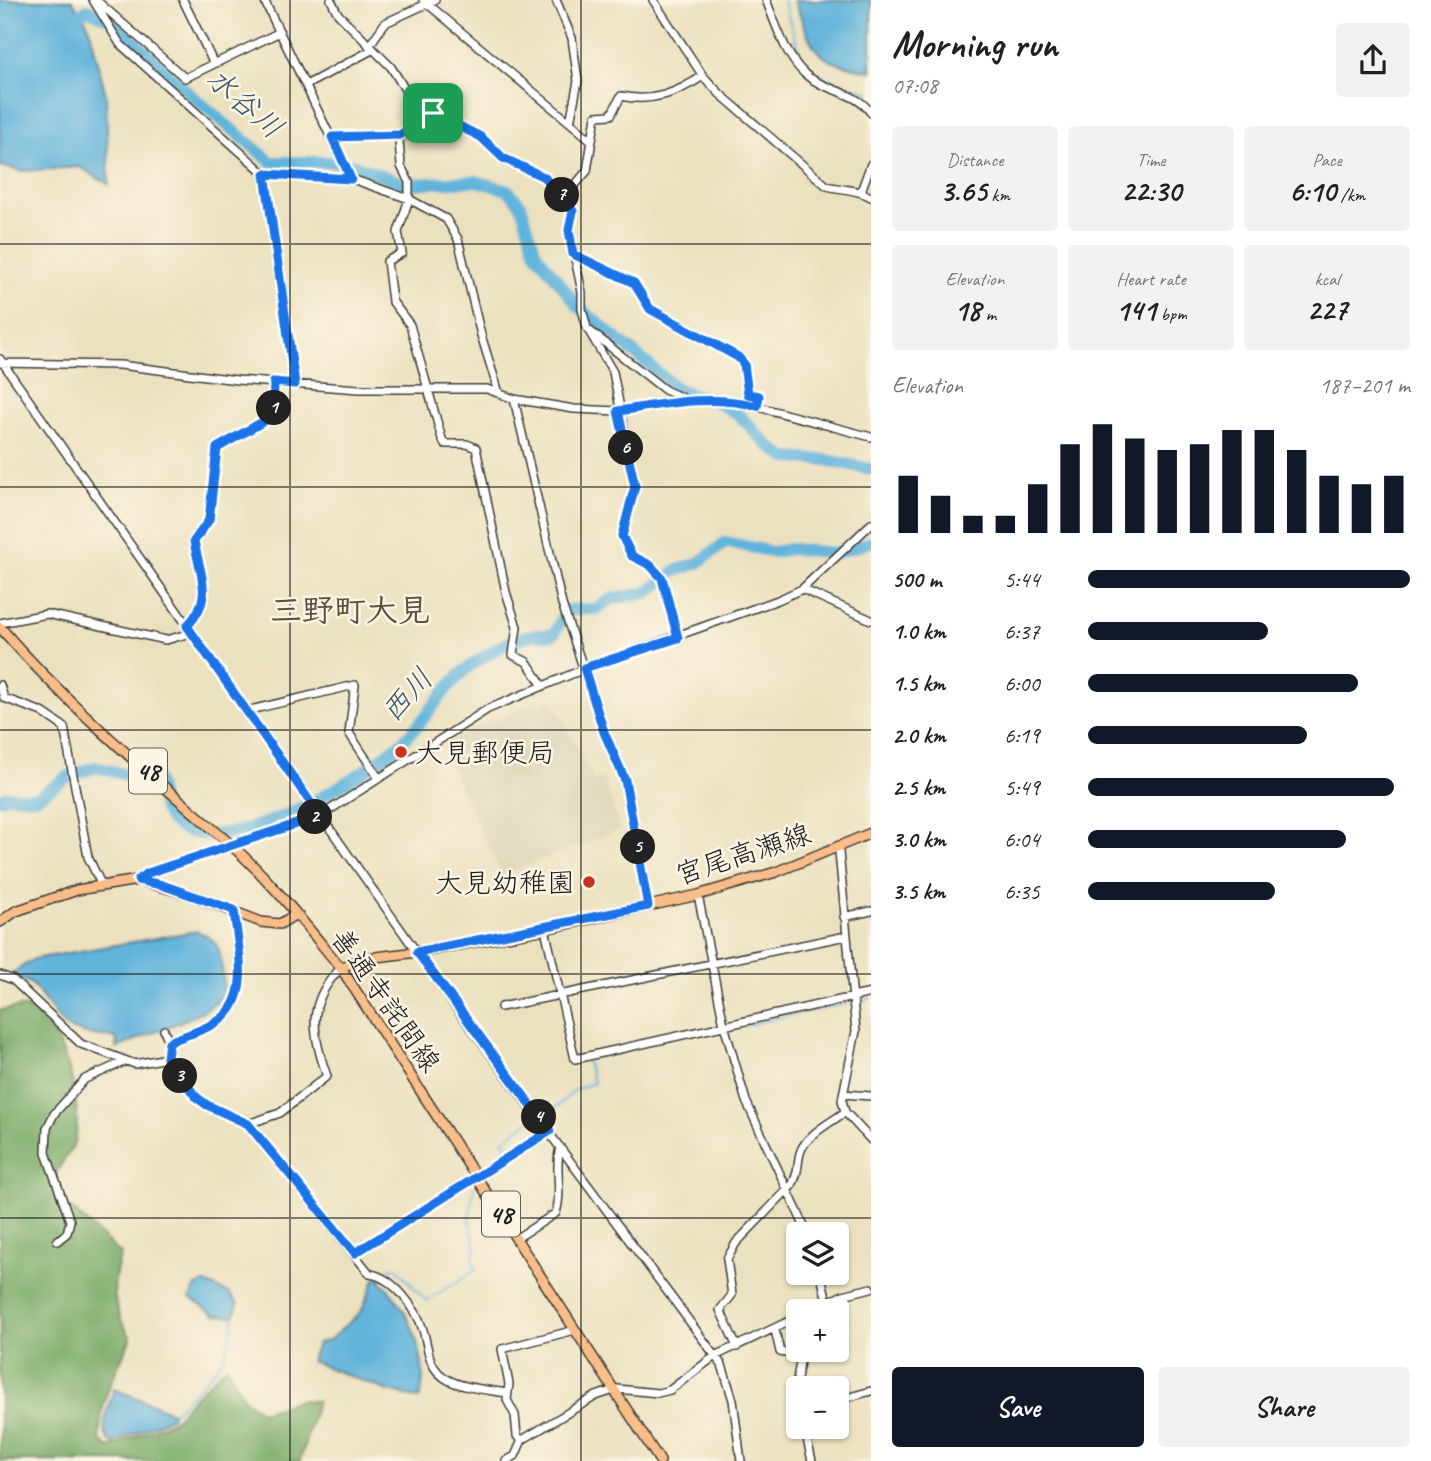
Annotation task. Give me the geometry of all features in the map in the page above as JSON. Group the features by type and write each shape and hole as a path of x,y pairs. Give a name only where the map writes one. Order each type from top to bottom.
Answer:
{"main road":[{"name":"善通寺詫間線","path":"0,625 47,677 230,844 296,914 341,968 660,1461"},
{"name":"宮尾高瀬線","path":"341,968 359,959 417,952 545,929 698,895 776,872 871,833"},
{"path":"0,922 35,904 101,884 138,880 162,885 270,924 287,921 296,914"}],"street":[{"path":"94,0 185,78 280,32"},
{"path":"94,0 120,44 265,174 351,179 409,199 446,219 458,239 481,335 499,393"},
{"path":"183,0 214,64"},
{"path":"264,0 351,179"},
{"path":"331,0 338,14 391,66 414,104 481,137 503,158 534,171 564,198 573,211 569,230 587,328 613,372 618,411 635,486 622,536 632,556 650,565 662,578 678,638"},
{"path":"306,85 371,49 385,23 424,2 435,0"},
{"path":"556,0 572,38 578,81 570,122"},
{"path":"653,0 703,76 740,112 827,186 845,191 861,191 871,197"},
{"path":"766,0 791,57 805,74 860,101 871,113"},
{"path":"424,2 591,140"},
{"path":"564,198 587,171 596,116 611,115 621,96 649,99 678,92 703,76"},
{"path":"332,137 400,135 433,113"},
{"path":"400,135 400,158 408,175 409,199 398,232 402,253 387,261 392,301 410,325 445,444 467,444 476,448 506,592 517,627 513,655 527,662 543,686"},
{"path":"861,191 871,164"},
{"path":"265,174 295,384"},
{"path":"573,254 634,283 650,309 738,357 744,364 748,394 759,396 757,406"},
{"path":"587,328 665,390 690,400"},
{"path":"1,362 120,365 359,389 487,389 514,399 574,409 618,411 690,400 740,402 871,437"},
{"path":"1,362 417,952 716,1356 727,1375 730,1387 741,1461"},
{"path":"0,625 47,614 166,640 189,630 205,592 194,541 209,520 217,448 273,416 274,382"},
{"path":"514,399 562,604 604,732 625,780 648,906"},
{"path":"138,880 148,873 230,844 320,816 488,709 584,668 678,638 802,589 871,524"},
{"path":"802,589 871,620"},
{"path":"0,685 4,698 42,712 64,727 88,857 101,884"},
{"path":"246,711 355,685 349,733 378,777"},
{"path":"839,852 856,1031 843,1094 845,1112 871,1140"},
{"path":"698,895 724,1025 746,1101 802,1222"},
{"path":"169,1042 219,1021 230,1011 238,997 240,975 234,910"},
{"path":"844,917 871,911"},
{"path":"545,929 558,995 575,1059 871,993"},
{"path":"501,1007 846,936"},
{"path":"248,1124 280,1113 327,1076 314,1028 315,1014 323,985 341,968"},
{"path":"0,975 13,980 81,1044 135,1064 167,1058"},
{"path":"164,1030 169,1042 167,1058 196,1097 248,1124 370,1274 391,1283 417,1316 431,1364 442,1376 474,1389 507,1393"},
{"path":"57,1241 67,1233 70,1221 46,1153 47,1128 54,1114 86,1079 126,1060"},
{"path":"843,1094 871,1096"},
{"path":"737,1347 720,1310 732,1295 727,1259 736,1243 787,1191 798,1175 800,1153 805,1144 845,1112"},
{"path":"355,1253 550,1131"},
{"path":"517,1238 556,1213 559,1195 556,1161 560,1147"},
{"path":"834,1299 871,1288"},
{"path":"506,1461 515,1456 522,1440 579,1405 613,1390 670,1390 716,1356 786,1324"},
{"path":"522,1440 517,1436 515,1415 507,1393 509,1384 502,1349 575,1330"},
{"path":"775,1330 780,1352 801,1356 798,1376"},
{"path":"849,1397 871,1391"},
{"path":"807,1439 812,1461"}],"shaded area":[{"path":"551,697 594,781 604,777 620,830 502,875 457,781 444,744 483,724"}],"green space":[{"path":"22,1007 36,1015 49,1028 67,1064 73,1085 77,1124 75,1140 54,1178 62,1200 121,1254 115,1277 115,1297 120,1317 131,1338 105,1400 100,1440 108,1448 175,1420 192,1399 227,1366 244,1399 262,1412 300,1400 317,1401 300,1461 0,1461 0,1010"}],"water":[{"path":"0,0 72,0 89,26 106,96 109,185 80,167 22,171 0,166"},
{"path":"794,0 871,0 871,71 837,63 818,52"},
{"path":"197,931 211,939 219,950 223,986 219,999 187,1019 116,1049 117,1038 86,1034 65,1027 32,984 11,974 34,959"},
{"path":"376,1277 381,1278 381,1282 400,1305 415,1336 422,1368 419,1399 386,1390 310,1361 318,1343 329,1340 361,1312"},
{"path":"205,1283 229,1293 238,1304 234,1316 216,1315 190,1298 196,1286"},
{"path":"114,1389 172,1412 172,1417 112,1443 107,1438 105,1425"}],"waterway":[{"path":"783,0 802,60 808,67 824,77 871,93"},
{"name":"水谷川","path":"69,23 87,9 113,21 190,94 271,162 335,162 353,165 405,184 476,181 508,190 521,205 536,253 579,307 679,390 715,401 739,415 768,445 786,458 826,460 871,469"},
{"path":"870,175 871,183"},
{"name":"西川","path":"0,799 7,796 36,798 69,776 96,767 126,775 144,773 155,777 165,813 190,832 219,834 252,827 289,813 324,795 385,756 404,740 462,673 509,642 533,635 554,634 566,610 596,609 611,599 647,593 675,571 698,563 726,542 773,552 792,549 835,553 871,542"},
{"path":"856,1000 871,998"},
{"path":"731,1028 848,1003"},
{"path":"546,1117 576,1089 594,1083 586,1059"},
{"path":"483,1167 507,1153 509,1150 503,1140 534,1117"},
{"path":"381,1273 396,1267 426,1301 476,1270 473,1257 476,1248 469,1219 474,1186"},
{"path":"172,1414 205,1381 221,1360 232,1333 234,1316"}],"place":[{"name":"大見郵便局","path":"401,752"},
{"name":"大見幼稚園","path":"589,882"}],"district":[{"name":"三野町大見","path":"350,610"}],"route":[{"path":"433,113 481,137 503,158 544,177 573,211 569,230 573,254 634,283 650,309 738,357 744,364 748,394 759,396 757,406 740,402 690,400 618,411 635,486 622,536 628,552 657,570 662,578 678,638 584,668 604,732 625,780 648,906 545,929 536,928 417,952 550,1131 355,1253 248,1124 196,1097 167,1058 169,1042 219,1021 230,1011 238,997 240,975 234,910 162,885 138,880 148,873 219,847 320,816 187,626 197,616 205,592 194,541 209,520 217,448 273,416 274,382 295,384 265,174 351,179 332,137 400,135 433,113"}]}
